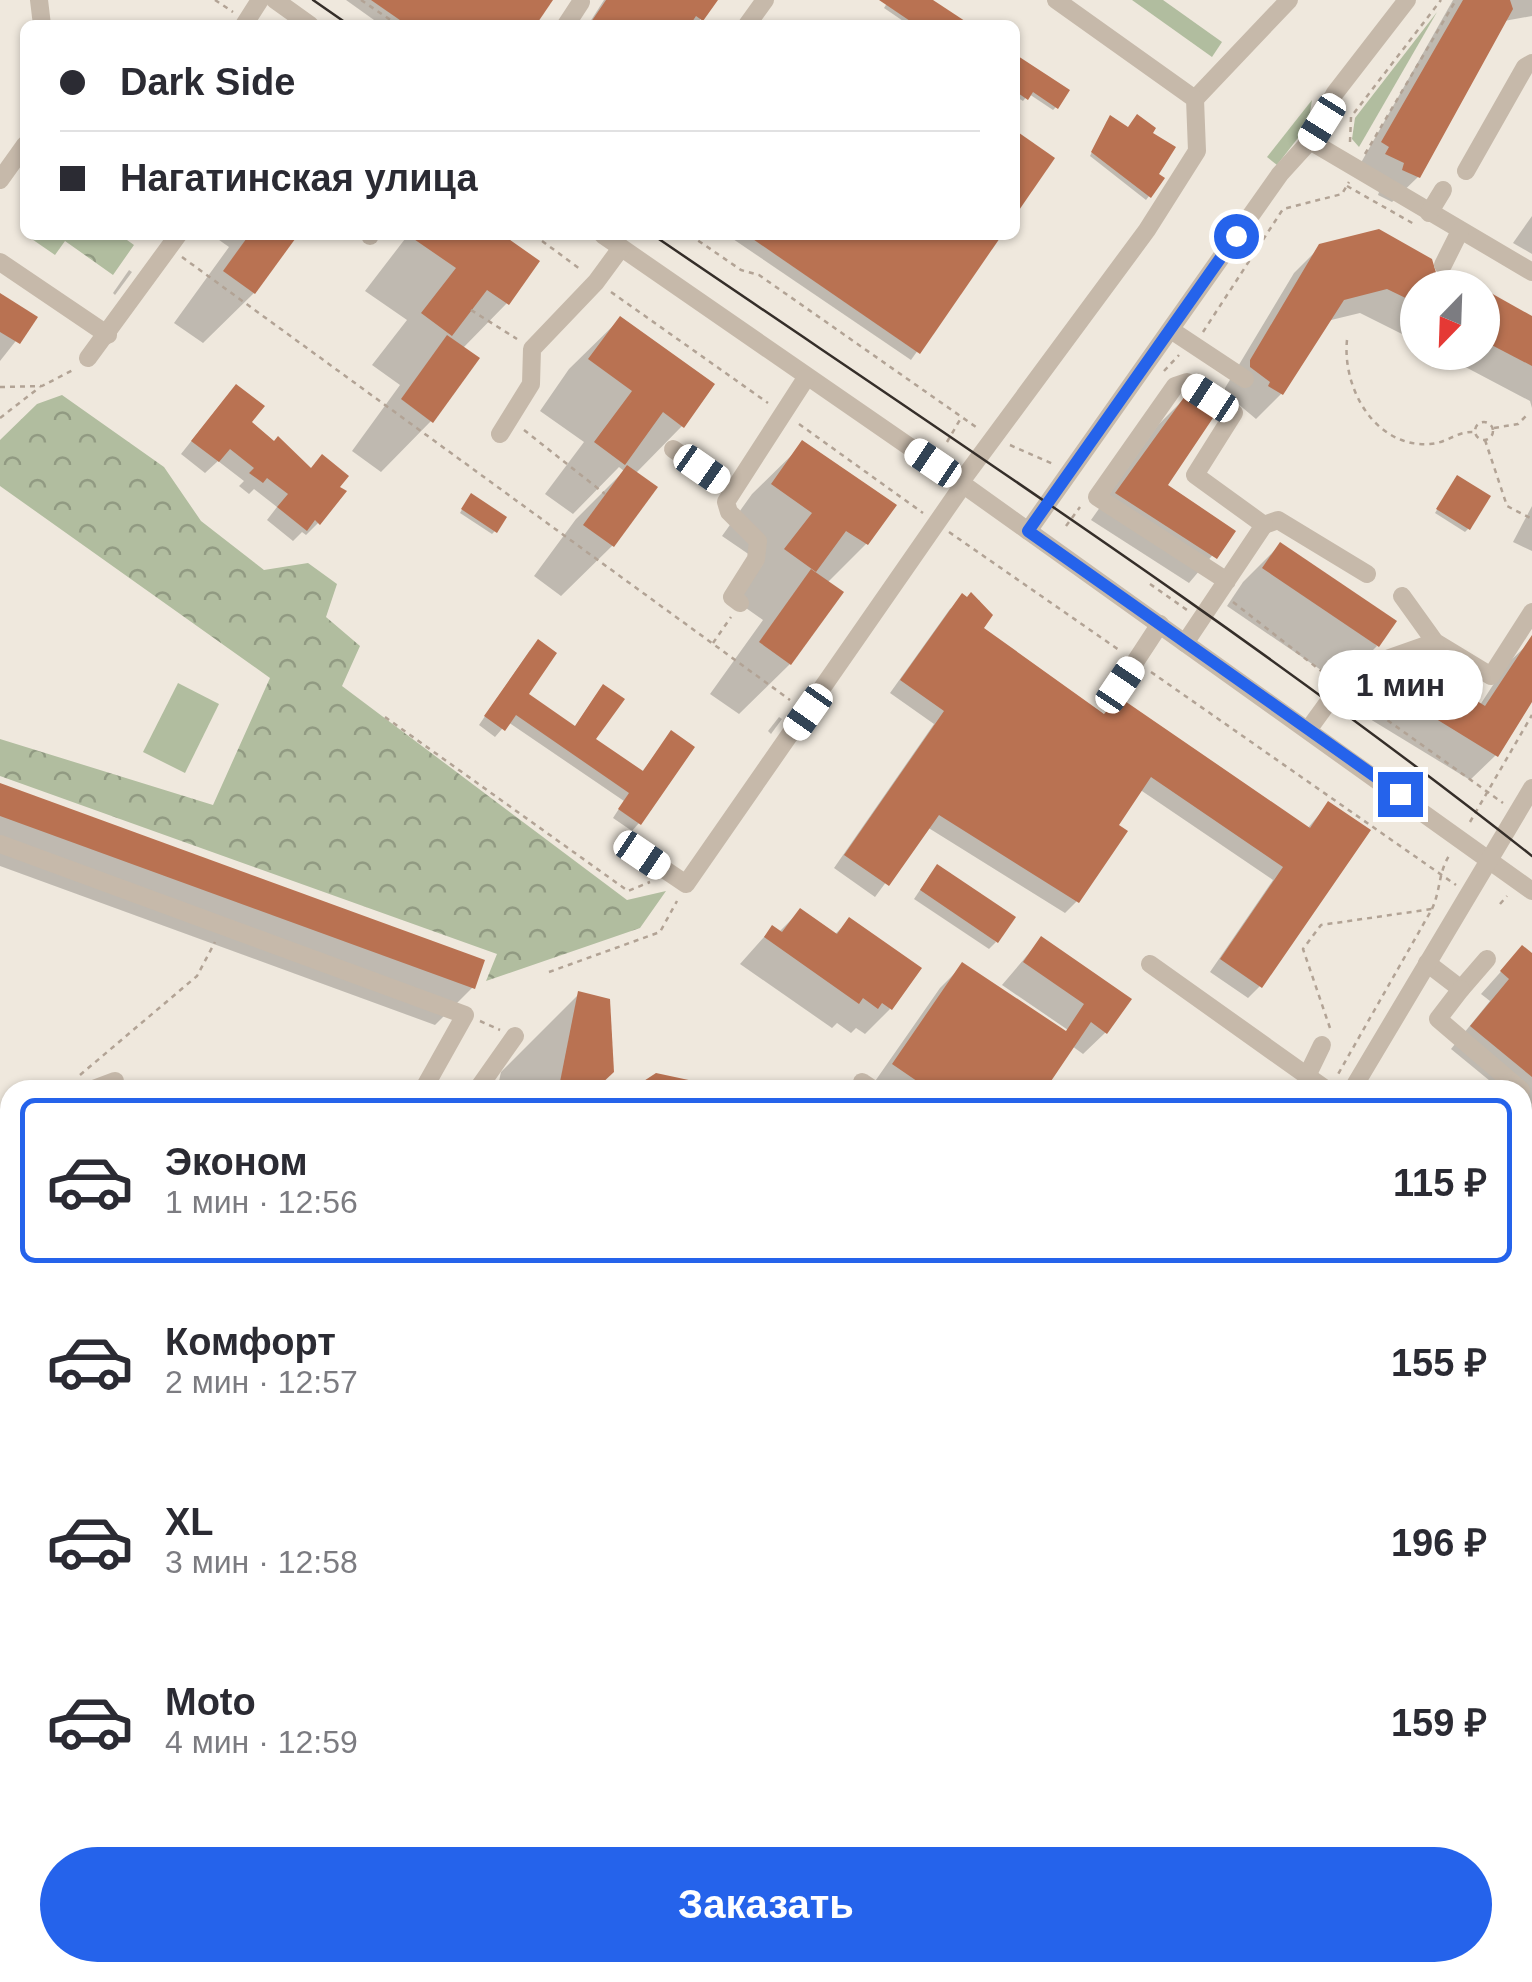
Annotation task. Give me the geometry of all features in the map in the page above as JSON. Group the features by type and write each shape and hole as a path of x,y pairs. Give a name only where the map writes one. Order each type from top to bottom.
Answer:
{"street":[{"path":"276,0 303,20"},
{"path":"751,20 766,0"},
{"path":"1056,0 1195,99"},
{"path":"642,855 678,879 808,712 962,484 1147,230 1197,152 1195,99 1289,0"},
{"path":"1028,531 1280,174 1310,141 1335,93 1407,0"},
{"path":"1466,171 1525,67 1532,64"},
{"path":"1310,141 1532,272"},
{"path":"0,180 20,152"},
{"path":"1429,213 1443,190"},
{"path":"1443,265 1460,231"},
{"path":"610,240 962,484 1532,891"},
{"path":"88,358 173,241"},
{"path":"506,427 531,384 532,349 596,282 621,248"},
{"path":"0,262 108,335"},
{"path":"1171,330 1245,379"},
{"path":"740,603 732,598 756,558 758,541 729,512 726,502 806,378"},
{"path":"1226,581 1098,497 1174,386 1186,382 1234,413 1195,475 1264,525"},
{"path":"673,449 731,489"},
{"path":"1185,642 1264,525 1278,520 1367,574"},
{"path":"1402,596 1435,642 1491,676 1532,612"},
{"path":"1120,685 1160,624"},
{"path":"1308,730 1350,672 1435,642"},
{"path":"1358,1080 1532,788"},
{"path":"0,844 465,1014 429,1080"},
{"path":"1487,958 1438,1018 1509,1080"},
{"path":"1427,963 1461,989"},
{"path":"1150,964 1313,1080"},
{"path":"484,1080 515,1036"},
{"path":"1307,1076 1326,1038"}],"path":[{"path":"362,0 391,20"},
{"path":"1441,0 1351,117 1350,142 1365,154 1456,0"},
{"path":"1192,343 1213,324 1283,209 1342,194 1356,169"},
{"path":"541,240 937,524 1438,873"},
{"path":"697,240 741,270"},
{"path":"173,241 808,712"},
{"path":"472,310 532,349"},
{"path":"1347,340 1347,369 1353,390 1383,429 1424,444 1459,432 1474,432 1485,440 1507,506 1532,519"},
{"path":"0,418 42,386 66,377 88,358"},
{"path":"0,387 42,386"},
{"path":"1474,432 1483,422 1492,428 1518,424 1527,415"},
{"path":"946,442 962,417"},
{"path":"506,427 606,494"},
{"path":"1485,440 1492,428"},
{"path":"1066,526 1085,500"},
{"path":"1150,584 1200,620"},
{"path":"712,644 740,603"},
{"path":"1334,1080 1432,909 1440,890 1438,873 1532,715"},
{"path":"384,717 628,891 678,879"},
{"path":"549,972 660,932 678,879"},
{"path":"1326,1038 1303,950 1320,925 1432,909"},
{"path":"88,1080 197,976 223,925"},
{"path":"465,1014 515,1036"}],"green space":[{"path":"1132,0 1163,0 1222,42 1212,57"},
{"path":"1437,12 1359,147 1352,139 1355,118"},
{"path":"1312,100 1308,125 1277,165 1267,157"},
{"path":"33,240 127,240 134,245 113,275 65,241 55,255"},
{"path":"62,395 164,467 201,521 264,570 308,563 337,584 326,617 360,646 342,686 627,900 666,891 640,928 486,981 497,954 0,776 0,739 213,805 270,678 0,486 0,440 37,404"},
{"path":"178,683 219,704 185,773 143,752"}],"building":[{"path":"371,0 553,0 539,20 400,20"},
{"path":"606,0 718,0 704,20 696,16 693,20 592,20"},
{"path":"879,0 933,0 963,20 909,20"},
{"path":"1463,0 1510,0 1513,9 1420,178 1402,170 1404,163 1385,154 1389,147 1381,142"},
{"path":"1020,57 1070,90 1058,109 1033,92 1028,100 1020,94"},
{"path":"1137,114 1156,128 1153,133 1176,147 1159,174 1165,178 1151,198 1091,152 1110,115 1128,127"},
{"path":"1020,134 1055,158 1020,209"},
{"path":"1379,229 1432,259 1435,270 1400,270 1400,295 1387,289 1344,300 1283,395 1250,367 1250,360 1319,244"},
{"path":"245,240 294,240 255,294 223,271"},
{"path":"415,240 510,240 540,261 509,305 487,290 452,336 421,313 456,268"},
{"path":"754,240 999,240 920,354"},
{"path":"0,293 38,317 20,344 0,332"},
{"path":"1500,298 1532,316 1532,366 1500,349"},
{"path":"620,316 715,384 684,428 663,412 625,465 594,442 632,391 588,359"},
{"path":"447,335 480,358 433,423 401,399"},
{"path":"236,384 265,406 252,422 274,441 278,436 311,468 322,454 349,476 340,487 347,491 320,525 315,520 307,531 277,507 288,494 267,478 263,483 249,473 254,468 230,449 219,462 191,441"},
{"path":"1185,396 1215,415 1168,485 1236,531 1217,559 1115,493"},
{"path":"802,440 897,505 868,545 846,531 816,572 784,549 812,513 771,484"},
{"path":"627,465 658,487 614,547 583,525"},
{"path":"1457,475 1491,496 1470,530 1436,509"},
{"path":"471,493 507,517 497,533 461,509"},
{"path":"1280,542 1397,621 1379,647 1262,568"},
{"path":"811,569 844,592 791,665 759,642"},
{"path":"971,592 993,615 984,628 1104,714 1119,697 1310,828 1328,801 1371,830 1262,988 1220,959 1283,867 1151,777 1119,825 1128,831 1079,903 939,815 889,886 844,855 944,711 900,680 962,593 967,597"},
{"path":"1532,635 1532,702 1498,757 1389,690 1403,666 1424,659 1440,669 1436,675 1485,706"},
{"path":"538,639 557,653 529,694 575,726 603,684 625,699 596,739 643,771 671,730 695,747 641,825 618,809 629,793 516,715 505,731 484,716"},
{"path":"0,783 485,960 475,989 0,816"},
{"path":"937,864 1016,917 998,943 920,890"},
{"path":"800,908 837,934 849,917 922,968 892,1010 882,1003 878,1009 863,998 859,1004 764,937 772,925 782,932"},
{"path":"1041,936 1132,999 1107,1034 1091,1022 1052,1080 915,1080 892,1064 962,962 1066,1031 1084,1004 1023,962"},
{"path":"1522,945 1532,953 1532,1077 1470,1026 1509,979 1500,971"},
{"path":"578,991 610,999 614,1072 605,1080 560,1080"},
{"path":"656,1073 689,1080 645,1080"}],"tram line":[{"path":"313,0 342,20"},
{"path":"660,240 1208,615 1532,856"}],"route":[{"path":"1236,236 1028,531 1400,794"}]}
